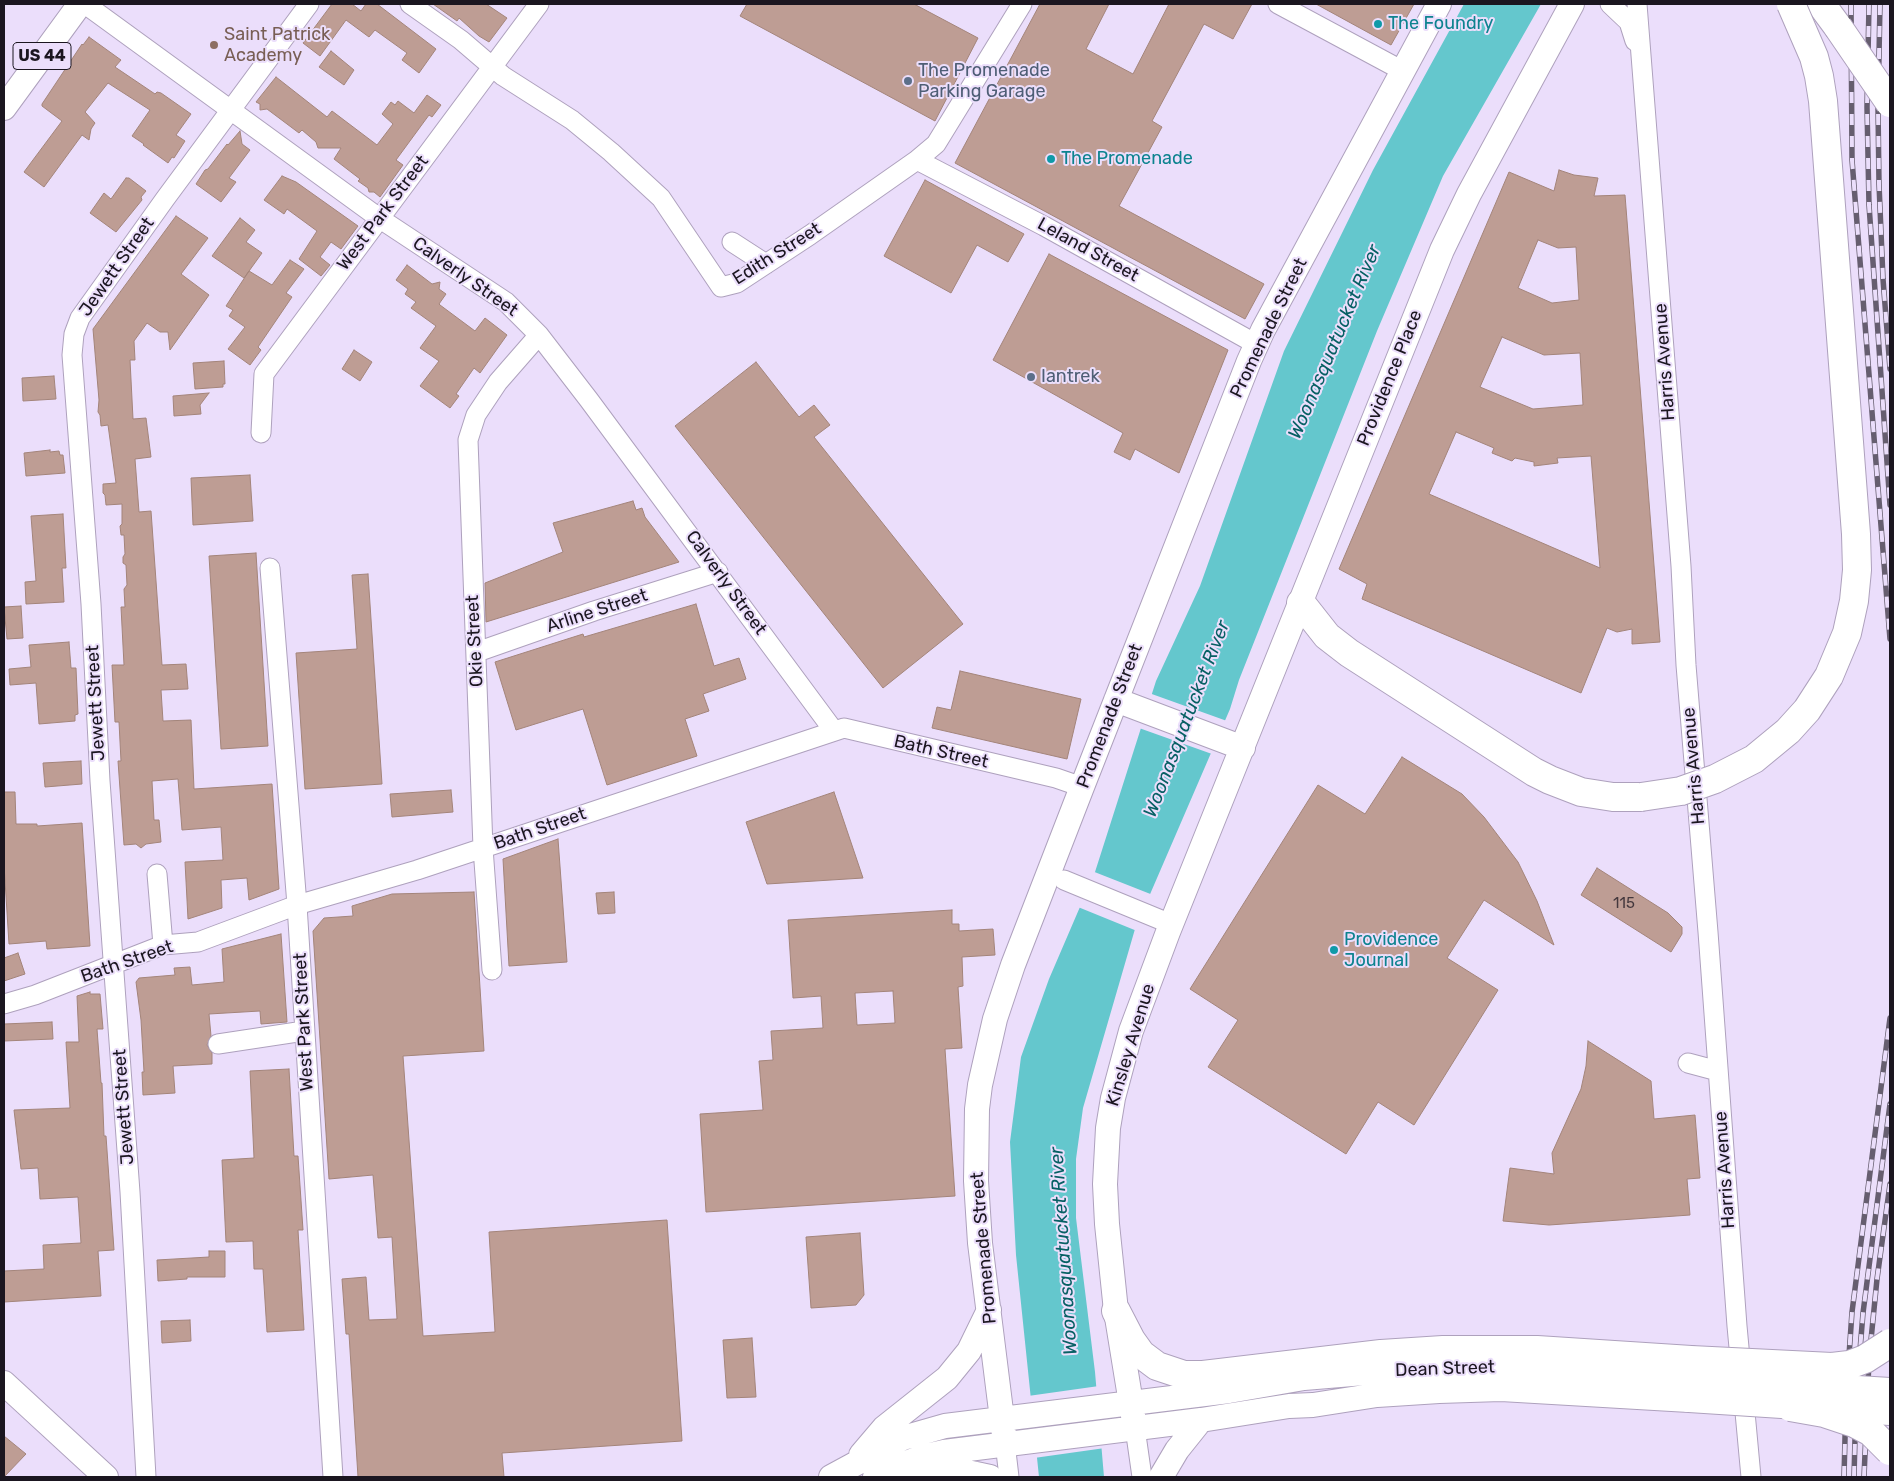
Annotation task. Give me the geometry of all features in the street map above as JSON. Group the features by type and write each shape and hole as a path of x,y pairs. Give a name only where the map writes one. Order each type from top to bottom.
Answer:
{"highway":[{"path":"1301,602 1327,636 1349,653 1534,772 1558,784 1581,792 1613,797 1641,797 1681,791 1715,780 1740,767 1772,746 1802,716 1822,688 1842,648 1851,618 1857,570 1856,534 1822,93 1814,57 1791,4"},
{"path":"1821,4 1890,103"},
{"path":"1838,26 1890,80"},
{"path":"1116,1311 1131,1340 1141,1354 1157,1366 1184,1375 1203,1375 1382,1354 1443,1350 1538,1350 1690,1379 1849,1365 1865,1359 1890,1343"},
{"path":"1790,1407 1824,1413 1854,1423 1871,1432 1890,1451"}],"main road":[{"name":"US 44","path":"4,108 80,4"},
{"name":"Promenade Street","path":"1012,1442 988,1310 980,1243 976,1181 977,1109 980,1085 995,1019 1013,965 1256,344 1439,4"},
{"name":"Providence Place","path":"1234,744 1301,602 1445,243 1469,194 1572,4"},
{"path":"1116,700 1234,744"},
{"name":"Kinsley Avenue","path":"1124,1429 1116,1311 1107,1224 1105,1184 1108,1128 1113,1098 1131,1031 1234,744"},
{"path":"853,1464 884,1428 946,1378 969,1351 988,1310"},
{"name":"Dean Street","path":"831,1477 903,1438 945,1426 1229,1391 1304,1378 1444,1368 1537,1368 1890,1390"},
{"name":"Dean Street","path":"883,1473 922,1457 944,1452 1012,1442 1201,1420 1370,1396 1439,1391 1531,1390 1690,1379 1790,1407 1890,1413"},
{"path":"4,1383 106,1477"},
{"path":"1162,1477 1177,1450 1201,1420"},
{"path":"883,1473 952,1469 990,1477"}],"street":[{"name":"Calverly Street","path":"85,4 379,218 506,302 539,334 718,572 834,731"},
{"name":"Jewett Street","path":"146,1477 133,1239 72,355 74,334 80,318 309,4"},
{"path":"410,4 461,40 492,66"},
{"name":"West Park Street","path":"261,433 264,374 539,4"},
{"name":"Edith Street","path":"492,66 503,76 582,128 661,198 721,287 737,283 766,264 918,160 936,144 1022,4"},
{"path":"1278,4 1403,71"},
{"name":"Harris Avenue","path":"1610,4 1629,22 1640,55"},
{"name":"Harris Avenue","path":"1637,4 1737,1326 1752,1477"},
{"name":"Leland Street","path":"918,160 1044,226 1256,344"},
{"path":"732,242 766,264"},
{"name":"Okie Street","path":"492,970 484,848 468,440 476,415 498,382 539,334"},
{"name":"West Park Street","path":"270,568 297,905 333,1477"},
{"name":"Arline Street","path":"477,652 594,611 718,572"},
{"name":"Bath Street","path":"4,1004 35,995 163,945 198,942 297,905 417,870 844,728 1056,778 1082,787"},
{"path":"157,874 163,945"},
{"path":"1069,882 1159,919"},
{"path":"218,1044 304,1031"},
{"path":"1688,1063 1718,1071"},
{"name":"Kinsley Avenue","path":"1124,1429 1142,1477"},
{"name":"Promenade Street","path":"1009,1477 1012,1442"}],"water":[{"name":"Woonasquatucket River","path":"1464,4 1541,4 1443,176 1377,331 1239,680 1230,709 1135,929 1083,1108 1076,1159 1076,1218 1095,1372 1104,1477 1039,1477 1016,1255 1010,1142 1021,1057 1049,979 1095,872 1156,681 1200,586 1284,351 1373,170"}],"pier":[{"path":"1149,693 1227,721 1212,754 1139,728"},
{"path":"1092,871 1153,895 1137,931 1078,907"},
{"path":"1099,1386 1105,1448 1034,1458 1028,1396"}],"building":[{"path":"332,4 352,4 361,11 366,4 377,4 436,49 419,73 402,60 407,53 375,30 369,37 346,20 320,56 303,43"},
{"path":"433,4 486,4 507,18 489,42 479,36 459,18 457,21"},
{"name":"The Promenade Parking Garage","path":"747,4 914,4 978,38 935,121 740,16"},
{"name":"The Promenade","path":"1040,4 1109,4 1086,49 1133,74 1169,4 1252,4 1233,39 1204,24 1152,121 1162,127 1119,206 1264,284 1245,319 955,163"},
{"name":"The Foundry","path":"1316,4 1414,4 1391,45"},
{"path":"89,37 121,60 115,67 155,94 157,92 161,93 191,114 176,135 185,141 174,158 172,157 168,163 143,145 132,136 150,110 108,83 85,112 95,123 91,129 89,140 82,135 44,187 24,172 62,121 42,106 42,104 82,44"},
{"path":"331,51 354,70 344,85 319,67"},
{"path":"276,77 327,117 332,111 377,145 393,124 382,114 391,102 395,105 398,101 414,113 427,95 441,105 432,117 429,115 396,160 403,165 380,197 374,192 369,192 368,188 358,181 360,179 334,159 341,148 318,148 316,142 302,130 299,133 267,109 260,110 260,104 256,102"},
{"path":"240,131 242,144 250,150 229,178 236,182 221,202 196,184 205,170 208,169 227,144"},
{"path":"1559,170 1574,175 1598,178 1594,196 1625,195 1660,642 1632,644 1632,629 1617,632 1607,628 1581,693 1362,599 1367,584 1339,569 1509,172 1554,191","holes":["1538,240 1558,248 1576,247 1579,300 1552,303 1518,288","1502,337 1544,355 1580,353 1583,405 1533,409 1480,387","1456,432 1494,448 1492,453 1512,461 1515,458 1534,462 1534,466 1558,463 1557,458 1591,456 1600,568 1429,494"]},
{"path":"282,176 296,182 358,226 341,249 331,242 320,257 330,265 321,276 299,259 317,231 287,209 284,214 264,200"},
{"path":"126,178 129,178 146,191 141,197 142,200 116,232 90,213 104,193 111,199"},
{"path":"925,180 1024,234 1008,262 977,245 951,293 884,256"},
{"path":"176,216 208,238 181,274 209,295 170,350 168,332 160,332 147,323 134,341 135,360 130,360 133,419 146,418 151,457 135,459 139,512 151,511 162,665 186,664 188,689 161,690 163,721 191,720 194,789 272,784 279,889 249,900 247,878 221,880 222,908 188,919 185,862 223,860 221,827 182,830 178,779 152,781 154,820 159,820 161,842 146,844 141,848 136,844 124,845 118,761 121,761 119,722 115,722 112,665 124,665 121,607 125,607 126,565 123,563 125,554 124,535 121,535 120,526 122,524 122,504 106,505 103,493 103,484 116,483 108,425 101,426 98,412 99,400 93,329"},
{"path":"240,218 255,230 246,242 262,253 244,278 212,256"},
{"path":"1049,254 1228,350 1179,473 1135,449 1130,460 1114,452 1123,433 993,360"},
{"path":"290,260 304,269 286,293 292,297 258,347 261,350 250,365 228,349 245,327 229,316 233,310 226,306 249,271 272,285"},
{"path":"407,265 432,284 440,282 439,289 446,294 439,304 475,331 485,318 507,335 480,373 474,368 456,394 459,396 450,408 420,386 439,361 420,348 436,326 411,308 416,302 405,294 408,289 396,280"},
{"path":"354,350 372,362 360,381 342,369"},
{"path":"224,361 225,384 223,384 223,387 195,389 193,363"},
{"path":"756,362 799,417 814,405 830,425 814,437 963,624 883,688 675,426"},
{"path":"54,376 56,399 23,401 22,378"},
{"path":"209,393 200,405 201,414 174,416 173,396"},
{"path":"50,450 50,452 59,451 60,455 63,455 65,473 26,476 24,453"},
{"path":"250,475 253,521 193,525 191,478"},
{"path":"633,501 636,510 642,508 645,517 679,562 486,622 485,583 563,552 553,523"},
{"path":"63,514 66,568 62,568 64,602 26,604 25,582 36,581 31,516"},
{"path":"256,553 268,746 221,749 209,556"},
{"path":"368,574 382,784 305,789 296,653 357,649 352,575"},
{"path":"696,604 714,666 739,658 746,679 703,694 709,711 685,719 697,756 607,785 583,709 516,730 495,662 583,634 584,637"},
{"path":"21,606 23,638 7,639 4,607"},
{"path":"69,642 71,668 76,668 78,714 75,715 75,721 39,724 36,683 10,685 9,669 31,667 29,645"},
{"path":"960,671 1081,699 1067,759 932,728 937,707 951,710"},
{"name":"Providence Journal","path":"1402,757 1462,794 1484,817 1518,862 1537,901 1554,945 1484,900 1447,958 1498,990 1414,1125 1378,1102 1346,1154 1208,1067 1238,1020 1190,989 1318,785 1365,814"},
{"path":"81,761 82,784 45,787 43,763"},
{"path":"451,790 453,812 392,817 390,794"},
{"path":"4,792 15,792 16,824 37,824 37,826 82,823 90,946 47,949 46,941 9,944 4,865"},
{"path":"834,792 863,878 767,884 746,822"},
{"path":"558,839 567,962 509,966 503,859"},
{"path":"1597,868 1668,913 1682,927 1682,934 1671,952 1581,895"},
{"path":"474,892 484,1051 403,1056 423,1336 495,1332 489,1232 667,1220 682,1441 502,1453 504,1477 358,1477 349,1334 346,1334 342,1279 366,1277 369,1320 397,1319 392,1237 378,1238 373,1175 329,1179 313,931 324,918 353,916 352,906 392,894"},
{"path":"614,892 615,913 598,914 596,893"},
{"path":"952,910 952,924 959,924 959,931 993,929 995,955 962,957 963,986 958,987 962,1048 945,1049 955,1196 706,1212 700,1114 763,1110 759,1061 773,1060 771,1031 823,1028 821,996 793,998 788,920","holes":["893,991 895,1023 857,1025 855,993"]},
{"path":"281,934 287,1022 261,1024 260,1011 209,1014 211,1036 207,1045 212,1053 212,1064 173,1066 175,1093 143,1095 142,1072 144,1072 141,1020 136,982 139,978 175,975 174,968 190,967 192,985 224,982 222,949"},
{"path":"18,953 25,974 4,981 4,958"},
{"path":"90,992 90,994 100,994 103,1029 97,1029 114,1250 98,1251 101,1296 4,1302 4,1271 44,1269 43,1245 81,1243 78,1197 40,1199 38,1168 21,1169 14,1110 70,1108 66,1042 79,1042 77,996"},
{"path":"52,1022 53,1039 4,1041 4,1024"},
{"path":"1588,1041 1651,1081 1654,1119 1695,1115 1700,1178 1687,1179 1690,1215 1549,1225 1503,1221 1510,1168 1554,1174 1552,1153 1581,1089 1586,1066"},
{"path":"289,1069 294,1156 298,1156 303,1230 298,1230 304,1330 267,1332 263,1269 254,1269 253,1241 226,1242 222,1160 254,1158 250,1071"},
{"path":"860,1233 864,1295 856,1305 811,1308 806,1237"},
{"path":"209,1251 225,1251 225,1277 187,1277 187,1279 158,1281 157,1260 209,1257"},
{"path":"190,1320 191,1341 162,1343 161,1321"},
{"path":"752,1338 756,1397 727,1398 723,1340"},
{"path":"4,1436 26,1454 4,1477"}],"railway":[{"path":"1851,4 1852,160 1890,639"},
{"path":"1869,4 1867,107 1869,205 1890,505"},
{"path":"1880,4 1879,184 1883,279 1890,369"},
{"path":"1844,1477 1846,1399 1852,1312 1890,1018"},
{"path":"1854,1477 1856,1400 1863,1313 1890,1104"},
{"path":"1864,1477 1869,1360 1877,1279 1890,1184"}],"place":[{"name":"The Foundry","path":"1378,24"},
{"name":"Saint Patrick Academy","path":"214,45"},
{"name":"The Promenade Parking Garage","path":"908,81"},
{"name":"The Promenade","path":"1051,159"},
{"name":"Iantrek","path":"1031,377"},
{"name":"Providence Journal","path":"1334,950"}]}
